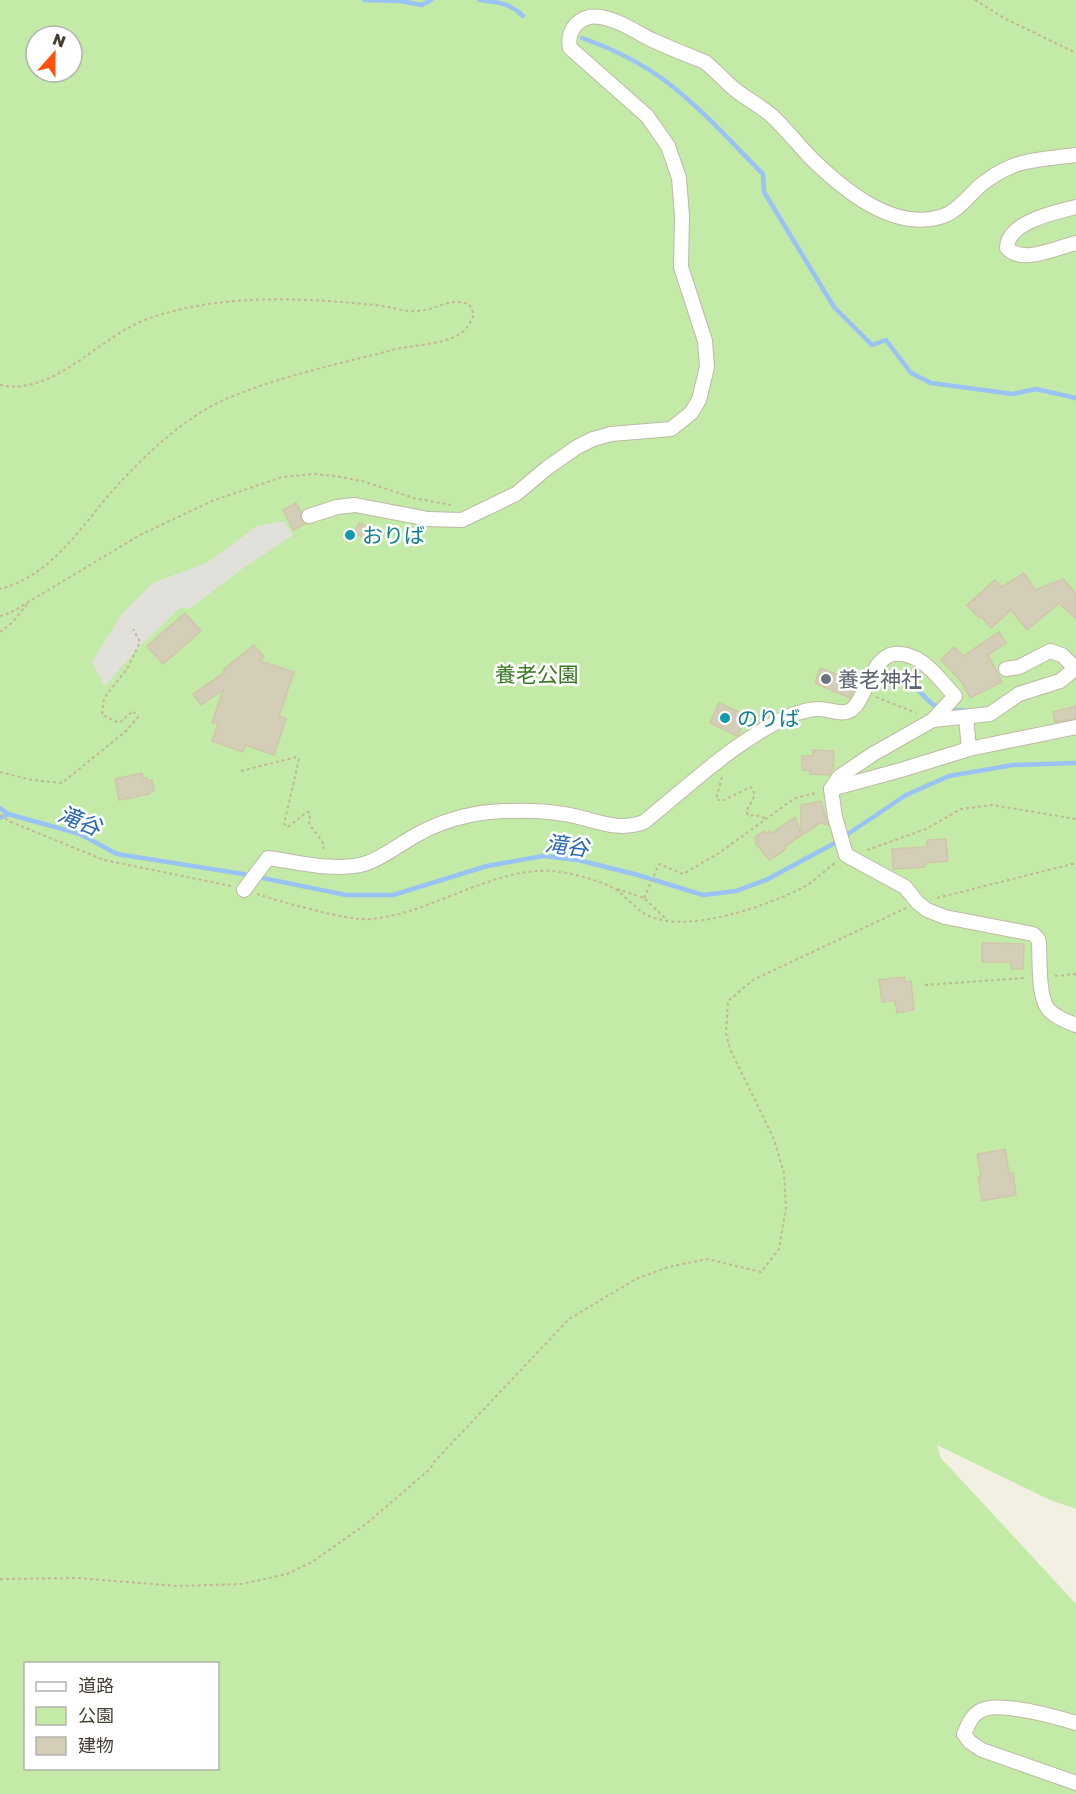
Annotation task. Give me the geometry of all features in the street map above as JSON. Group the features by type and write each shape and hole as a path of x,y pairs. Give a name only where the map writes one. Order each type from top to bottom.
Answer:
{"street":[{"path":"309,516 337,507 355,505 428,519 462,520 516,494 547,468 593,439 611,434 671,429 691,413 699,400 707,368 705,341 681,267 682,216 679,178 668,146 647,116 570,48 568,40 572,28 584,19 600,17 616,22 705,62 732,87 772,116 832,178 862,199 902,218 925,220 940,218 948,214 983,182 1013,164 1076,155"},
{"path":"1076,207 1031,221 1017,228 1010,237 1007,248 1011,253 1025,255 1076,243"},
{"path":"933,720 990,714 1019,694 1060,681 1074,667 1062,655 1050,651 1019,667 1006,669"},
{"path":"244,890 268,858 321,865 365,864 422,831 453,820 490,812 564,814 631,827 644,822 736,748 769,726 795,713 818,709 849,711 856,705 878,665 891,654 904,654 921,660 955,696 933,720 865,759 839,777 831,789 835,817 846,855 905,887 923,907 945,917 1033,934 1039,944 1041,976 1047,1007 1059,1018 1076,1025"},
{"path":"966,717 969,749"},
{"path":"831,789 969,749 1076,727"},
{"path":"1076,1723 1010,1707 993,1706 980,1710 971,1719 964,1734 970,1742 982,1750 1076,1783"}],"path":[{"path":"975,0 1004,18 1076,53"},
{"path":"0,385 19,386 46,380 115,334 149,318 210,303 314,301 382,306 416,312 453,301 469,304 474,314 469,326 455,337 444,341 399,348 254,387 208,406 187,421 130,473 48,564 24,581 0,589"},
{"path":"0,616 10,613 140,535 212,501 282,477 314,474 353,479 414,498 460,506"},
{"path":"0,632 13,622 28,602"},
{"path":"0,772 32,780 62,783 126,731 138,717 133,711 119,723 102,715 104,698 127,669 140,642 133,629"},
{"path":"862,692 933,720"},
{"path":"240,771 296,757 299,759 284,824 288,827 307,812 310,813 309,824 324,844 321,865"},
{"path":"726,769 720,779 716,799 722,801 751,787 755,795 746,812 749,816 755,815 768,819"},
{"path":"644,898 659,864 683,874 718,853 795,798 831,789"},
{"path":"614,888 634,908 650,917 669,922 712,918 761,905 804,887 846,855 926,829 961,809 992,805 1076,819"},
{"path":"0,815 11,822 104,860 244,890 361,919 390,916 481,884 551,870 644,898 669,922"},
{"path":"0,1579 77,1578 178,1586 242,1584 287,1574 312,1562 366,1524 430,1469 488,1402 508,1386 517,1372 569,1319 636,1279 668,1267 707,1258 761,1272 779,1249 786,1208 784,1173 773,1137 730,1049 726,1033 728,1001 753,980 918,903 1076,863"},
{"path":"925,986 1076,974"}],"green space":[{"name":"養老公園","path":"0,0 1076,0 1076,1509 1050,1500 937,1445 941,1458 1076,1604 1076,1794 0,1794"}],"shaded area":[{"path":"284,521 293,535 242,569 189,609 181,607 141,645 105,686 92,662 122,614 153,583 208,562 257,526"}],"building":[{"path":"296,503 305,524 293,530 283,510"},
{"path":"359,523 372,528 367,539 354,533"},
{"path":"1024,573 1035,590 1063,579 1076,594 1076,619 1059,603 1027,630 1011,610 991,628 967,605 995,580 1002,587"},
{"path":"185,613 201,631 163,664 147,646"},
{"path":"999,632 1006,643 988,655 1002,682 970,698 961,681 941,660 954,647 963,656"},
{"path":"254,645 264,657 260,661 294,672 279,716 286,719 274,755 245,745 243,752 212,741 218,724 212,723 223,690 201,705 193,694 225,672 223,670"},
{"path":"820,668 858,680 850,698 815,683"},
{"name":"のりば","path":"719,703 748,716 737,736 710,723"},
{"path":"1076,706 1076,718 1055,722 1053,712"},
{"path":"813,750 834,751 833,769 830,775 810,774 811,771 802,770 802,756 813,756"},
{"path":"142,773 143,778 147,778 147,781 152,780 154,791 150,791 150,794 119,800 115,779"},
{"path":"821,801 828,825 820,823 785,846 782,852 769,860 755,842 757,841 755,837 764,831 766,834 770,831 772,833 795,817 801,834 801,805"},
{"path":"946,839 948,861 925,863 925,867 893,869 892,849 927,847 927,840"},
{"path":"982,943 1024,944 1023,969 1011,969 1011,962 982,962"},
{"path":"904,977 905,982 911,981 914,1010 897,1013 895,1001 882,1002 879,980"},
{"path":"1005,1149 1009,1174 1013,1173 1016,1195 982,1201 977,1154"}],"waterway":[{"path":"364,0 400,1 422,5 431,0"},
{"path":"480,0 508,6 523,16"},
{"path":"582,38 627,57 668,83 705,115 763,174 764,192 834,307 872,345 886,340 911,373 931,383 1013,394 1036,389 1076,398"},
{"path":"878,679 900,679 911,684 938,707 965,710"},
{"name":"滝谷","path":"0,818 8,814 80,834 117,854 243,874 346,895 393,895 487,866 543,856 578,860 703,895 736,891 766,880 833,844 906,795 949,776 1013,765 1076,763"},
{"path":"0,808 8,814"}],"place":[{"name":"おりば","path":"350,535"},
{"name":"養老神社","path":"826,679"},
{"name":"のりば","path":"725,718"}]}
